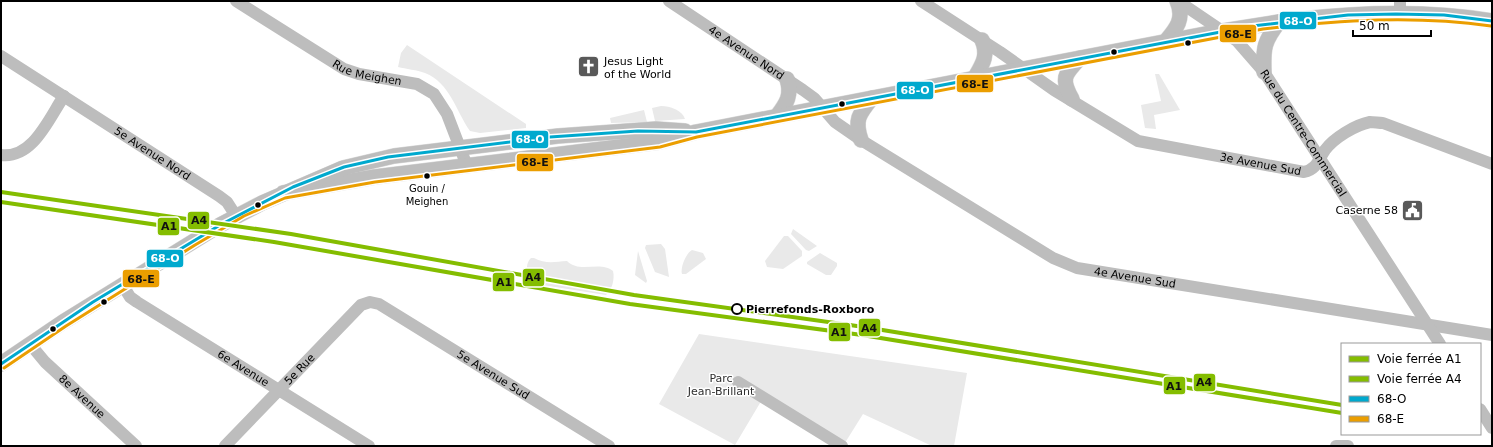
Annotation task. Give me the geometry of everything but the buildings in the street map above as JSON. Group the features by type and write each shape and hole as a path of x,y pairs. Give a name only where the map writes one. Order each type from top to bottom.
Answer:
{"main road":[{"path":"1165,42 1180,22 1180,11 1177,1"},
{"path":"1301,19 1400,7 1437,14 1492,20"},
{"path":"283,193 368,178 659,142 696,132 777,116 1222,31 1279,22"},
{"path":"1264,72 1264,47 1268,35 1279,22"},
{"path":"974,78 985,58 986,50 982,40"},
{"path":"1072,99 1066,89 1065,78 1067,73 1080,58"},
{"path":"777,116 788,100 790,92 787,79"},
{"path":"861,140 857,121 860,114 872,98"},
{"path":"1,364 122,284 236,216 283,193 352,165 394,156 592,133 656,129 696,132"}],"street":[{"name":"Rue Meighen","path":"236,1 344,69 358,74 417,84 428,89 443,105 467,166"},
{"name":"4e Avenue Nord","path":"669,1 811,95 822,108"},
{"name":"3e Avenue Sud","path":"921,1 1072,99 1142,142 1304,172 1314,168 1320,157 1332,142 1358,126 1371,122 1383,123 1492,164"},
{"name":"Rue du Centre-Commercial","path":"1177,1 1222,31 1242,47 1264,72 1439,343"},
{"path":"1279,22 1301,19"},
{"name":"5e Avenue Nord","path":"1,56 219,196 227,202 236,216"},
{"path":"1,155 21,153 33,142 64,96"},
{"name":"4e Avenue Sud","path":"822,108 835,122 861,140 1054,258 1077,268 1492,335"},
{"name":"6e Avenue","path":"122,284 130,297 370,446"},
{"name":"5e Rue","path":"225,446 362,305 370,302 379,304"},
{"name":"5e Avenue Sud","path":"379,304 609,446"},
{"name":"8e Avenue","path":"30,344 46,362 136,446"},
{"path":"738,382 842,446"},
{"path":"1481,411 1492,428"},
{"path":"1336,446 1348,446"}],"green space":[{"path":"407,45 526,124 526,128 480,133 470,131 452,98 441,83 425,73 398,67 401,53"},
{"path":"1155,74 1159,74 1180,110 1154,115 1156,129 1145,128 1141,105 1161,101"},
{"path":"661,106 675,109 681,113 685,119 655,121 652,108"},
{"path":"644,110 647,122 611,123 610,118"},
{"path":"793,229 817,246 809,251 806,250 791,234"},
{"path":"784,236 788,236 802,251 802,256 783,269 767,267 765,261"},
{"path":"661,244 665,249 669,277 655,272 645,248 646,245"},
{"path":"692,250 703,253 706,259 686,274 682,274 684,261"},
{"path":"638,251 647,281 646,283 635,275"},
{"path":"820,253 837,263 837,266 831,275 826,275 807,264 807,262"},
{"path":"531,258 546,262 567,261 572,265 584,267 596,266 608,268 613,271 614,277 610,290 606,295 536,284 529,276 527,268"},
{"name":"Parc Jean-Brillant","path":"699,334 967,373 954,446 932,446 863,414 843,446 763,398 735,445 659,404"}],"rail line":[{"name":"A4","path":"1,192 291,234 634,295 864,327 1341,405"},
{"name":"A1","path":"1,202 274,242 630,304 862,335 1341,413"}],"transit line":[{"name":"68-O","path":"1,364 93,302 220,225 293,187 344,167 388,157 550,137 638,131 696,132 1252,26 1348,15 1444,15 1492,21"},
{"name":"68-E","path":"4,368 66,326 195,245 244,216 285,198 375,182 660,147 697,137 1263,29 1320,23 1377,20 1434,21 1491,26"}],"place":[{"name":"Jesus Light of the World","path":"588,67"},
{"name":"Gouin / Meighen","path":"427,176"},
{"name":"Caserne 58","path":"1413,210"},
{"name":"Pierrefonds-Roxboro","path":"737,309"}]}
